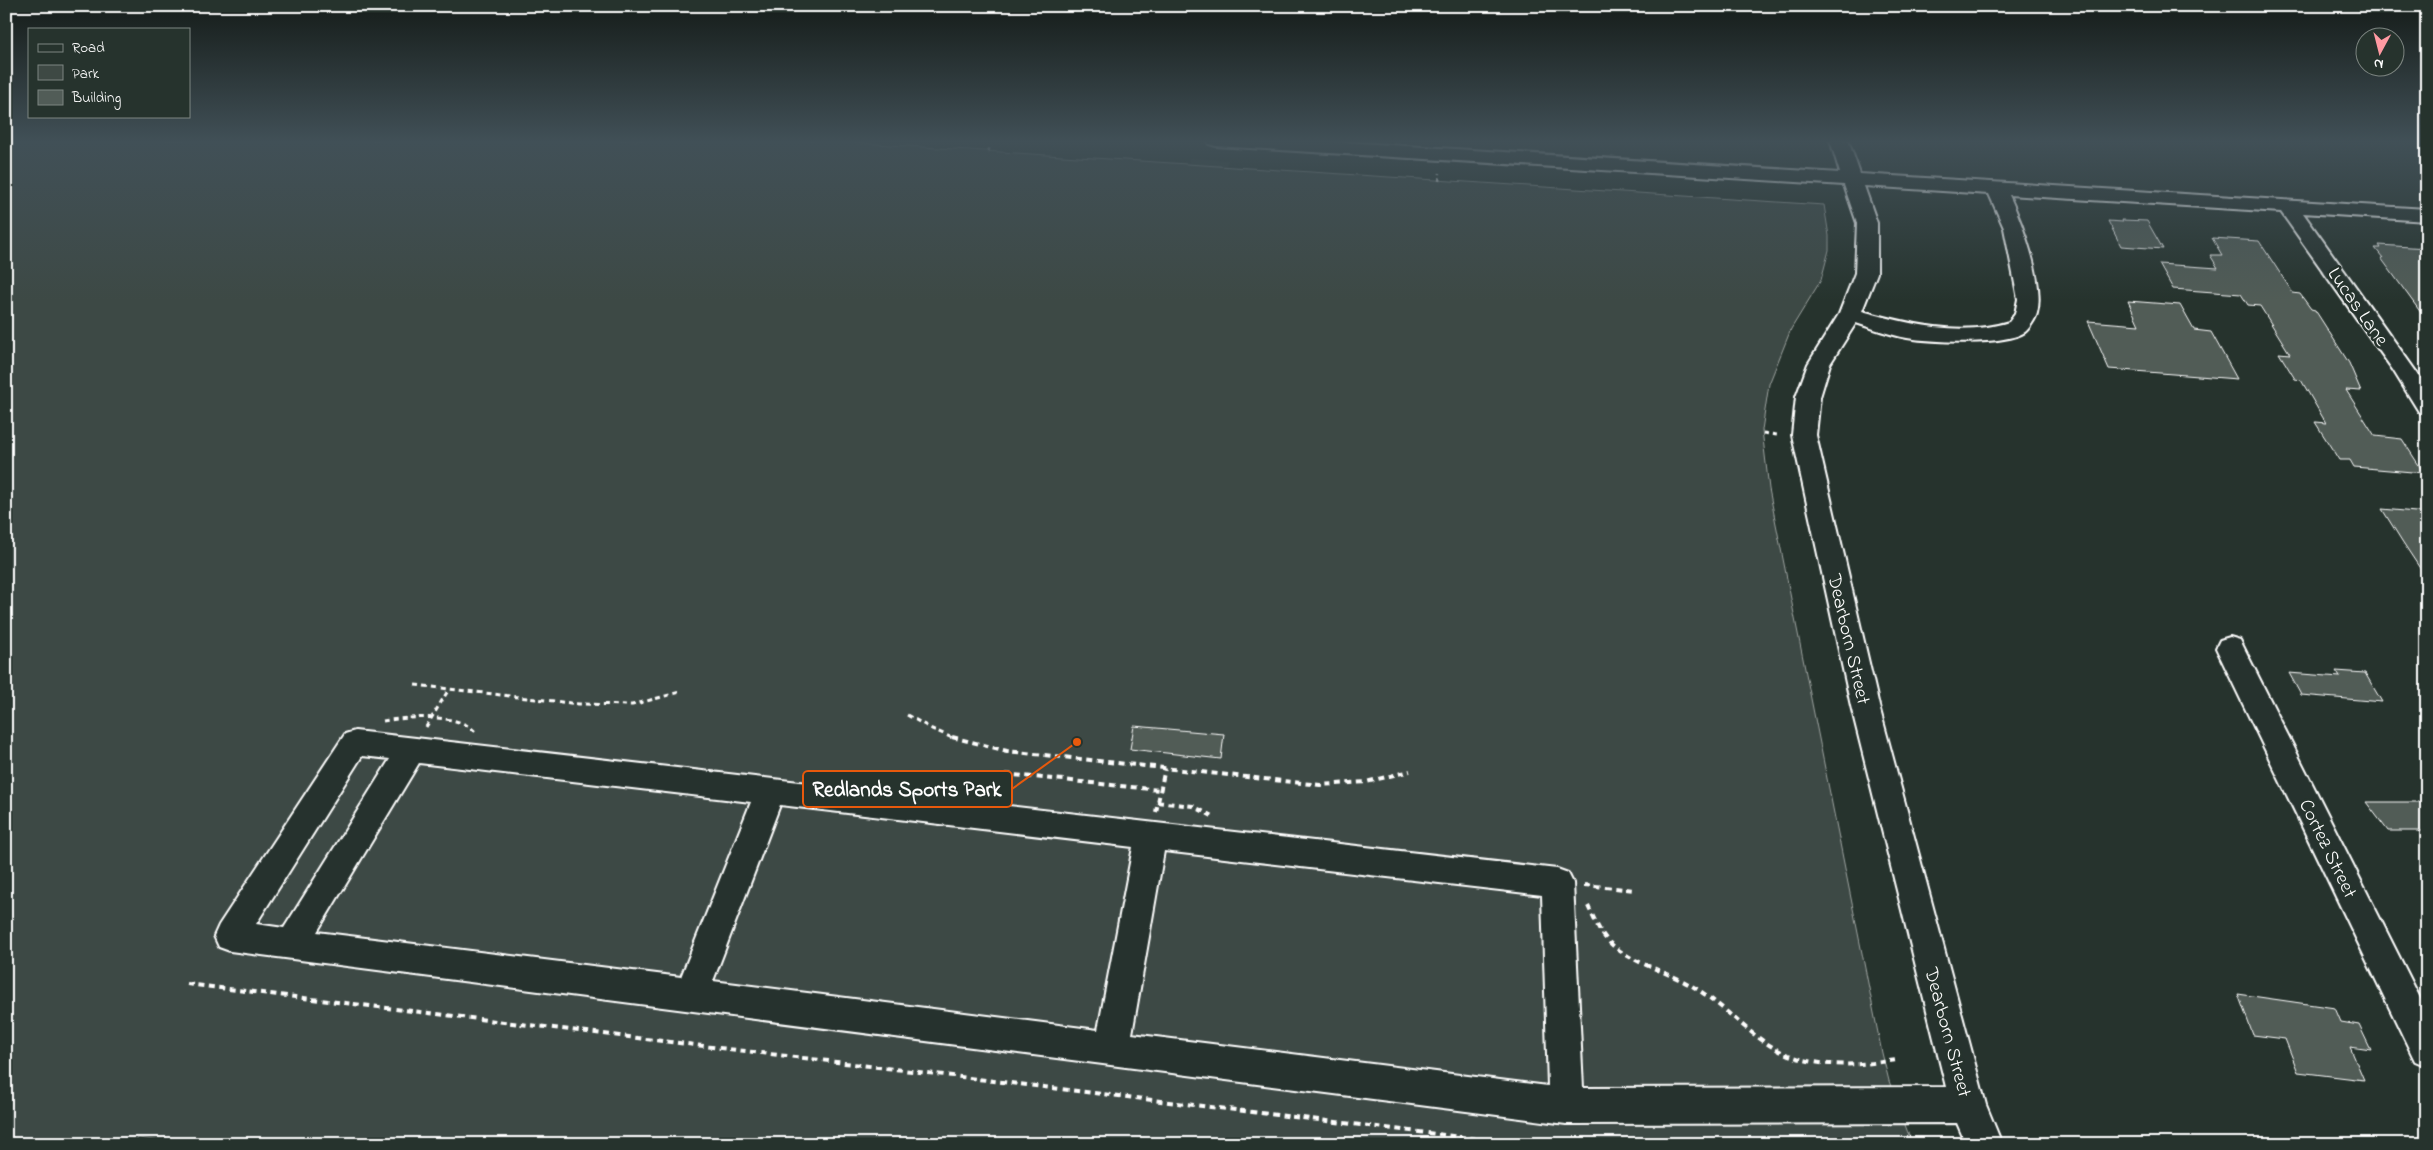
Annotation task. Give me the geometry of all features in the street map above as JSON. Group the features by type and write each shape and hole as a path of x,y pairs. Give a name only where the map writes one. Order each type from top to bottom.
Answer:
{"street":[{"name":"Dearborn Street","path":"1857,194 1867,223 1866,273 1850,314 1819,364 1808,397 1804,435 1864,706 1968,1105 1984,1144"},
{"path":"1850,314 1907,330 1938,334 1971,335 2000,332 2017,327 2026,315 2029,299 2014,228 1999,194"},
{"path":"2072,194 2427,215"},
{"name":"Lucas Lane","path":"2288,207 2402,366 2427,406"},
{"name":"Cortez Street","path":"2230,648 2427,1049"},
{"path":"1566,1106 1556,883 355,743 230,936 1566,1106 1968,1105"},
{"path":"292,944 412,749"},
{"path":"691,995 770,791"},
{"path":"1112,1048 1151,836"}],"path":[{"path":"1763,433 1777,435"},
{"path":"415,685 579,704 632,705 680,692"},
{"path":"412,749 449,689"},
{"path":"907,715 932,731 981,746 1007,751 1320,785 1352,786 1382,781 1410,771"},
{"path":"375,723 406,717 432,719 468,724 478,734 487,735"},
{"path":"1151,836 1165,768"},
{"path":"989,792 999,794 1004,774 1160,790"},
{"path":"1574,884 1635,890"},
{"path":"187,984 1519,1144"}],"green space":[{"path":"6,194 1648,194 1824,205 1829,236 1829,250 1821,280 1791,329 1769,384 1762,430 1769,489 1882,1053 1889,1081 1912,1144 187,1144 138,1138 134,1144 6,1144"}],"building":[{"path":"2122,220 2147,221 2163,249 2121,246 2108,221 2123,222"},
{"path":"2212,238 2259,241 2293,293 2300,294 2311,309 2315,310 2349,363 2361,391 2346,390 2375,436 2402,439 2424,473 2354,467 2350,460 2339,460 2315,422 2326,423 2301,380 2295,379 2279,353 2290,354 2260,306 2248,305 2241,294 2173,289 2159,264 2218,268 2210,255 2222,255"},
{"path":"2379,245 2427,248 2427,321 2381,258 2383,258 2375,248 2381,248"},
{"path":"2128,301 2180,305 2194,330 2211,332 2237,379 2109,369 2088,321 2139,325"},
{"path":"2382,509 2427,513 2427,579 2402,541"},
{"path":"2336,671 2365,673 2382,702 2301,695 2289,673 2340,677"},
{"path":"1134,726 1224,734 1221,759 1130,749"},
{"path":"2366,802 2427,802 2427,831 2388,831"},
{"path":"2238,994 2335,1008 2341,1022 2359,1025 2371,1050 2350,1047 2364,1080 2298,1072 2285,1039 2253,1035"}],"place":[{"name":"Redlands Sports Park","path":"1077,742"}]}
